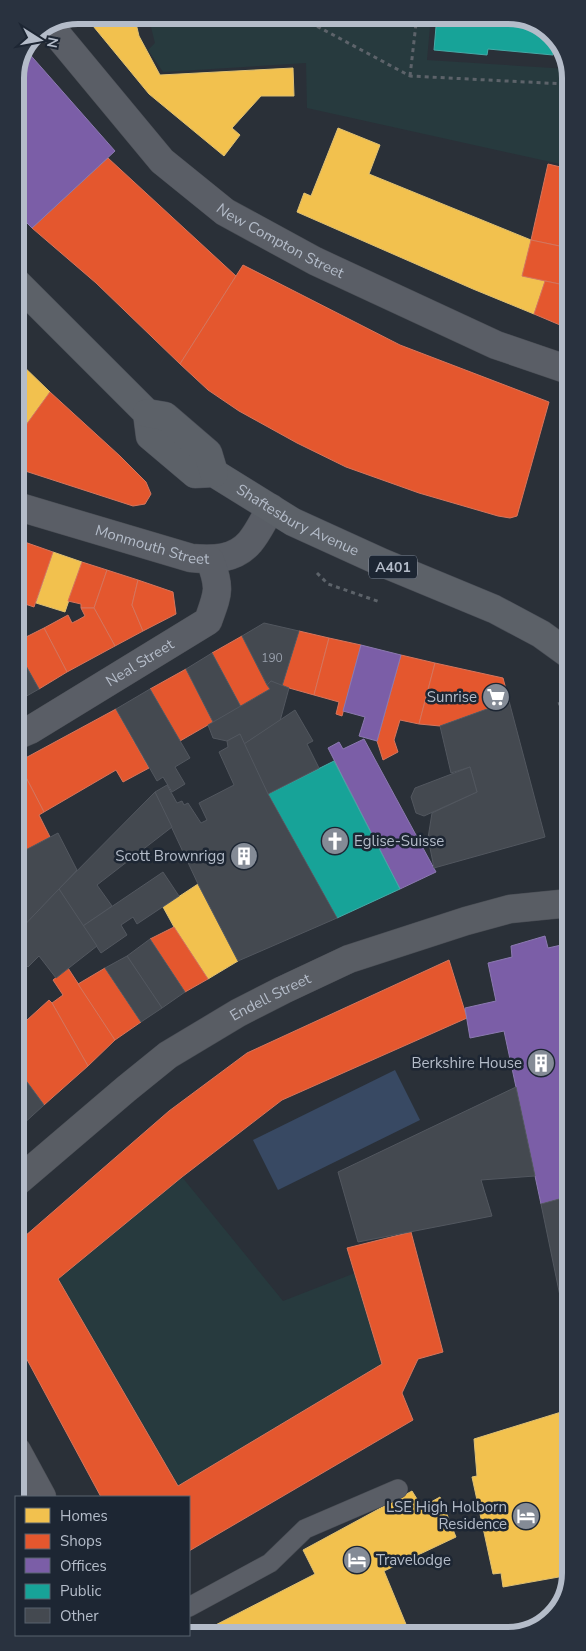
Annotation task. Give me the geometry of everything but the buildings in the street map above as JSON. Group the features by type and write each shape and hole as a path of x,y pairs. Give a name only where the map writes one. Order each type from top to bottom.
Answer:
{"main road":[{"name":"Shaftesbury Avenue","path":"24,290 147,413 165,416 208,453 214,473 293,522 328,539 494,609 541,634 562,648"},
{"name":"Endell Street","path":"24,1176 168,1055 238,1013 283,990 350,959 466,921 510,909 562,904"}],"street":[{"name":"New Compton Street","path":"53,30 162,161 225,212 315,261 496,346 562,368"},
{"name":"Monmouth Street","path":"24,508 191,558 210,560 226,557 250,542 271,508"},
{"name":"Neal Street","path":"24,733 208,621 218,593 217,580 210,560"},
{"path":"24,1464 41,1496"}],"lane":[{"path":"190,1606 270,1563 305,1529 398,1489"}],"path":[{"path":"313,24 410,76 562,84"},
{"path":"410,76 417,24"},
{"path":"558,704 562,703"}],"green space":[{"path":"150,24 430,24 427,60 561,69 562,164 307,108 306,63 163,72 148,50 155,43"},
{"path":"182,1177 283,1301 355,1273 382,1364 178,1486 58,1279"}],"water":[{"path":"395,1070 420,1120 278,1190 253,1140"}],"place":[{"name":"Sunrise","path":"496,697"},
{"name":"Eglise-Suisse","path":"335,841"},
{"name":"Scott Brownrigg","path":"244,856"},
{"name":"Berkshire House","path":"541,1063"},
{"name":"LSE High Holborn Residence","path":"526,1516"},
{"name":"Travelodge","path":"357,1560"}]}
